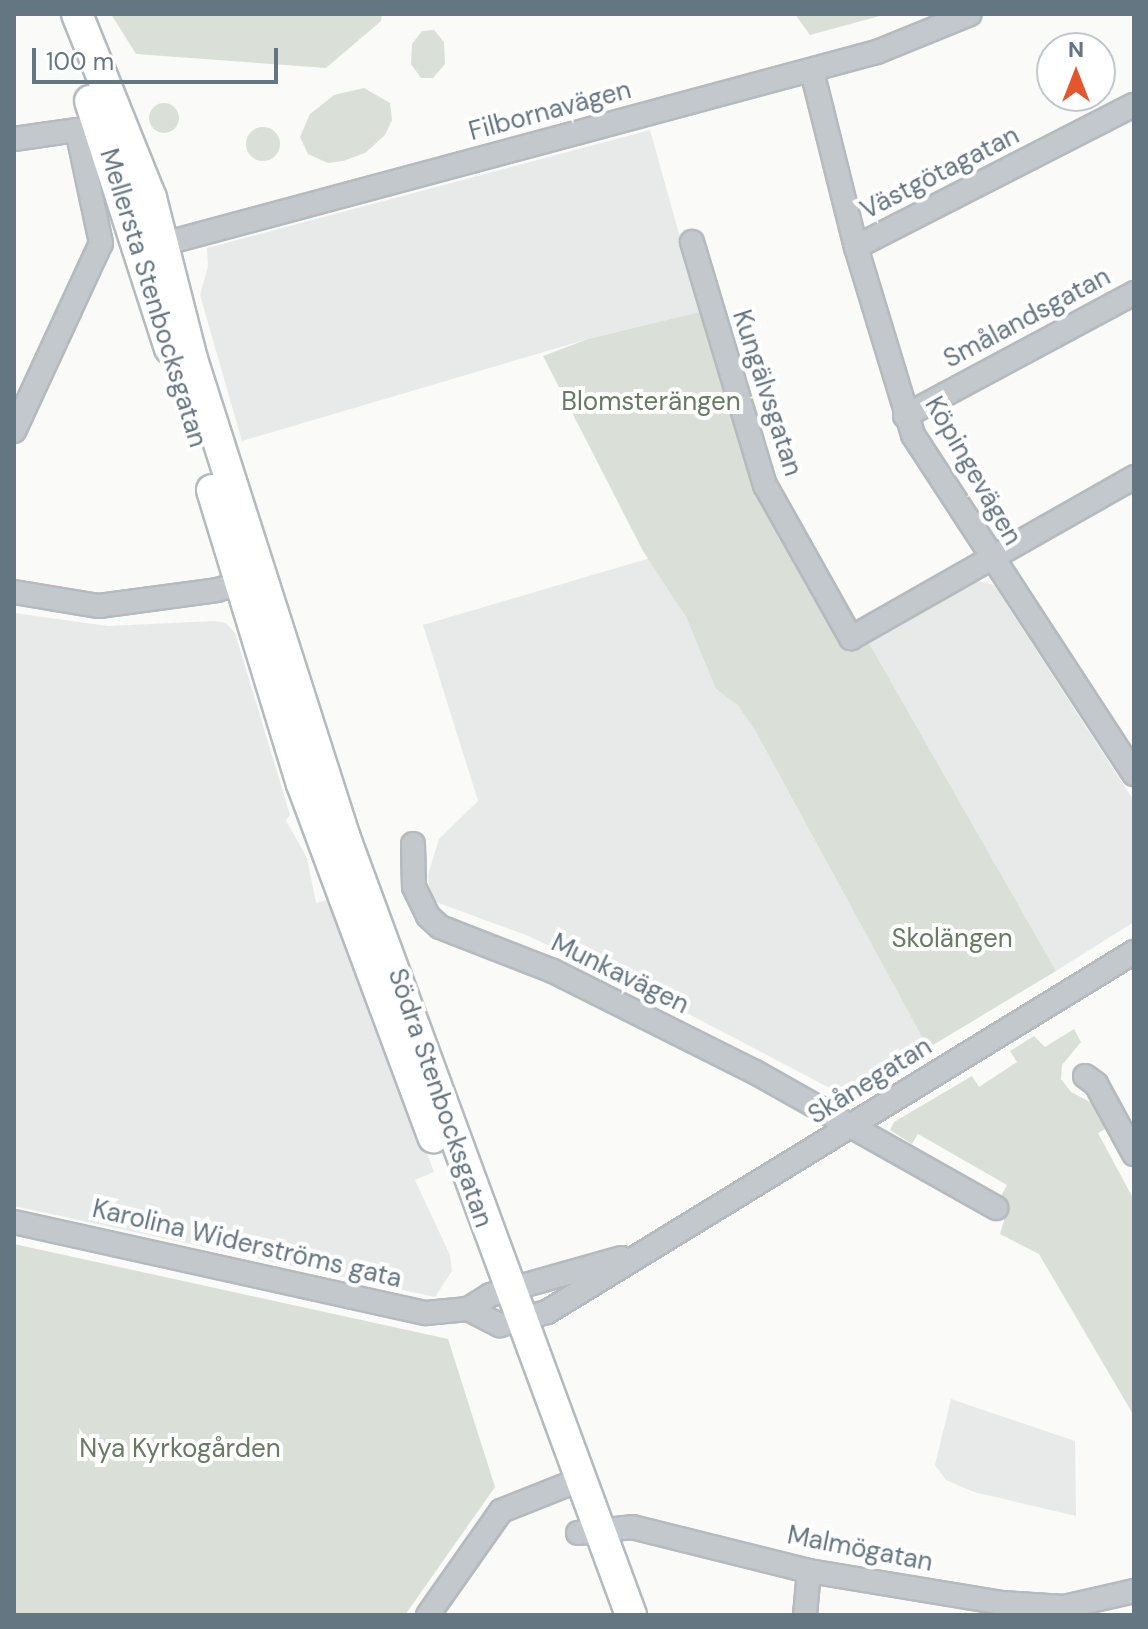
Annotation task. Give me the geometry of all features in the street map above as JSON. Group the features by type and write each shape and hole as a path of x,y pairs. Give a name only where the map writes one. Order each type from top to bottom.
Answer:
{"main road":[{"name":"Mellersta Stenbocksgatan","path":"62,14 152,247"},
{"name":"Mellersta Stenbocksgatan","path":"77,14 152,247 250,581"},
{"name":"Södra Stenbocksgatan","path":"250,581 320,834 489,1298 511,1323 588,1531 610,1615"},
{"name":"Södra Stenbocksgatan","path":"588,1531 631,1615"}],"street":[{"name":"Filbornavägen","path":"152,247 812,71 909,41 970,14"},
{"name":"Köpingevägen","path":"812,71 856,247 905,416 990,558 1134,774"},
{"name":"Västgötagatan","path":"856,247 1134,105"},
{"path":"14,139 77,130 101,230 99,255 14,431"},
{"name":"Kungälvsgatan","path":"692,242 765,485 851,638 990,558"},
{"name":"Smålandsgatan","path":"905,416 1133,295"},
{"path":"990,558 1133,479"},
{"path":"14,592 99,606 250,581"},
{"name":"Munkavägen","path":"413,844 414,887 428,916 440,927 553,971 852,1125 996,1208"},
{"name":"Skånegatan","path":"511,1323 547,1312 1134,952"},
{"path":"1085,1076 1096,1084 1134,1154"},
{"name":"Karolina Widerströms gata","path":"14,1222 426,1313 489,1298"},
{"name":"Skånegatan","path":"489,1298 634,1256"},
{"path":"428,1615 501,1511 570,1483"},
{"name":"Malmögatan","path":"588,1531 653,1530 809,1571 1002,1609 1064,1607 1134,1591"},
{"path":"805,1615 809,1571"}],"shaded area":[{"path":"650,130 701,312 588,339 242,441 200,295 208,266 207,248"},
{"path":"650,558 686,617 716,689 738,704 756,732 928,1048 859,1095 841,1094 643,990 526,935 436,902 430,892 428,875 439,839 478,801 423,625"},
{"path":"978,581 994,585 1134,801 1134,922 1056,971 869,643"},
{"path":"14,613 108,626 214,621 226,623 235,633 290,815 286,820 307,858 316,903 334,898 434,1172 415,1180 450,1255 452,1271 435,1297 14,1206"},
{"path":"951,1399 1075,1441 1076,1516 974,1492 946,1480 935,1465"}],"green space":[{"path":"111,14 382,14 381,21 326,68 136,54"},
{"path":"795,14 887,14 810,35"},
{"path":"434,30 444,42 445,64 433,78 421,78 411,64 412,44 422,31"},
{"path":"364,88 390,103 392,120 385,135 365,153 343,161 328,163 308,154 300,137 310,114 334,95"},
{"path":"164,103 175,107 179,118 175,129 164,133 153,129 149,118 153,107"},
{"path":"263,127 275,132 280,144 275,156 263,161 251,156 246,144 251,132"},
{"path":"704,311 756,488 848,652 869,643 1056,971 928,1048 756,732 738,705 716,689 686,617 643,551 543,356 588,339"},
{"path":"1074,1029 1081,1042 1062,1065 1061,1079 1071,1092 1096,1105 1109,1127 1098,1133 1134,1200 1134,1416 1039,1254 1000,1234 1006,1214 1001,1196 1007,1185 918,1134 912,1144 890,1130 894,1122 972,1076 979,1087 1017,1062 1010,1051 1034,1036 1045,1047"},
{"name":"Nya Kyrkogården","path":"14,1244 448,1339 495,1487 405,1615 14,1615"}],"park label":[{"name":"Blomsterängen","path":"651,402"},
{"name":"Skolängen","path":"952,939"}]}
